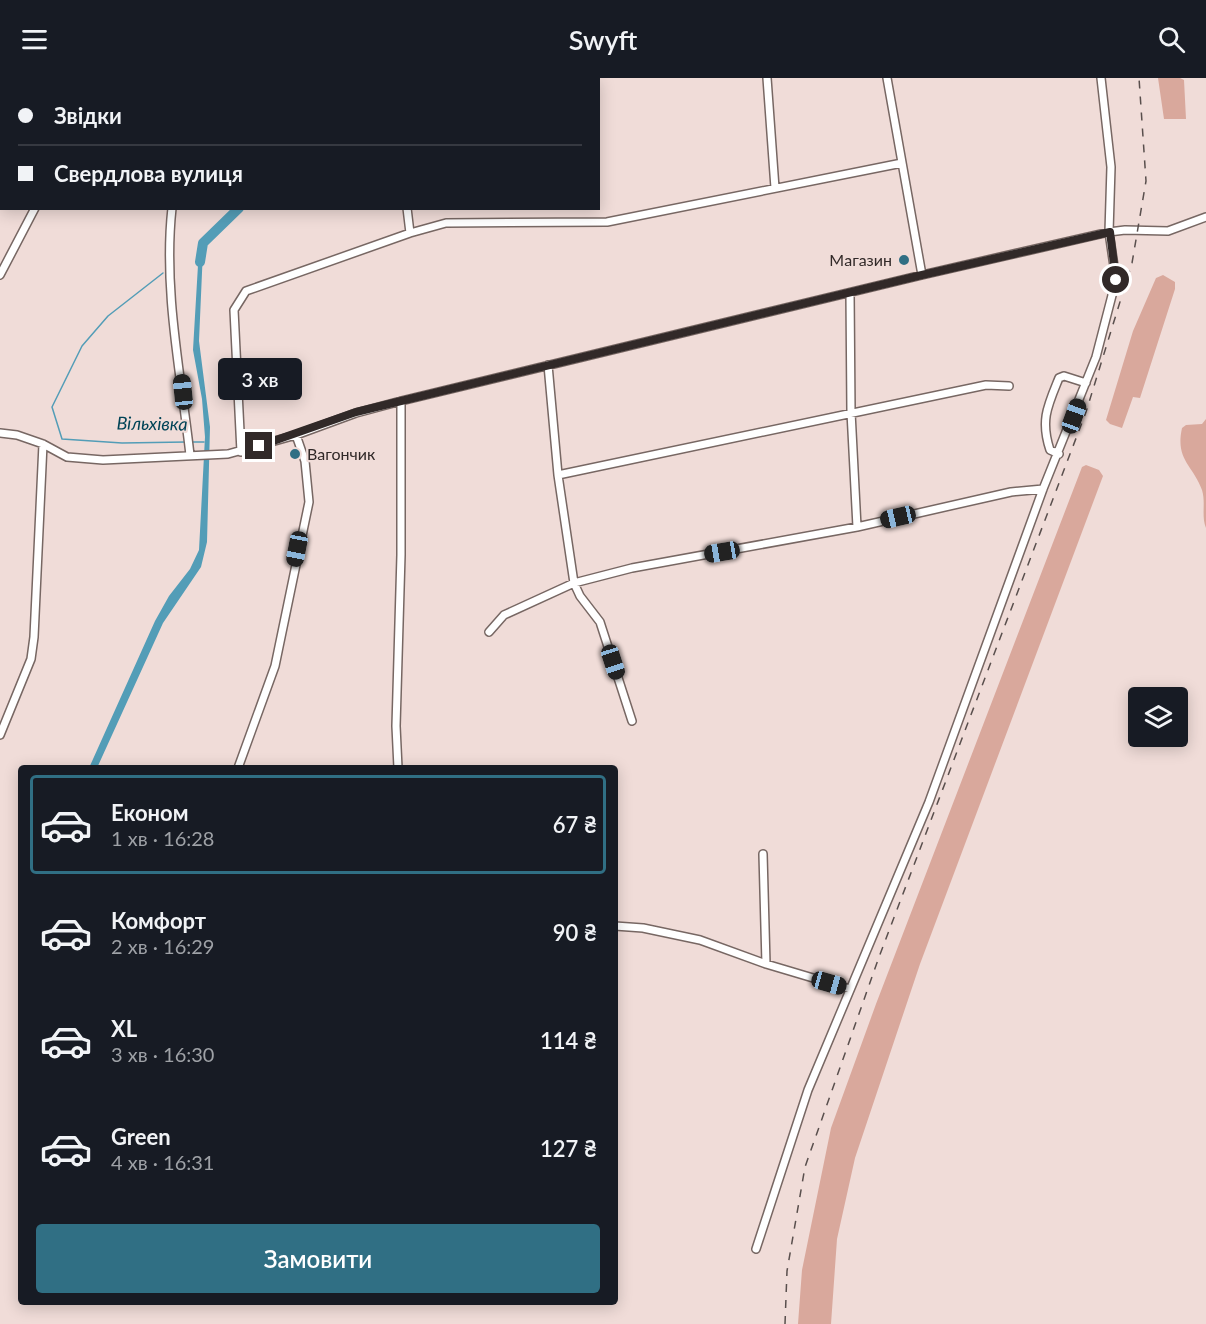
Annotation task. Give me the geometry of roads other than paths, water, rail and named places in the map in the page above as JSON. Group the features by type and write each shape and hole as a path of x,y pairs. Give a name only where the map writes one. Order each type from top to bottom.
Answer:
{"street":[{"path":"766,78 775,189"},
{"path":"887,78 922,275"},
{"path":"756,1249 808,1090 929,802 1043,489 1059,454 1096,357 1116,280 1110,232 1111,166 1101,78"},
{"path":"241,452 234,310 246,291 410,233 446,223 607,222 902,164"},
{"path":"0,275 34,210"},
{"path":"172,210 171,286 194,455"},
{"path":"407,210 410,233"},
{"path":"0,433 17,435 43,444 67,457 102,460 241,452 296,435 356,412 548,365 1110,232 1168,231 1206,217"},
{"path":"850,293 851,412 857,527"},
{"path":"548,365 558,475 574,583 600,622 632,721"},
{"path":"1059,454 1050,450 1046,440 1045,410 1059,378 1064,376 1086,383"},
{"path":"558,475 986,385 1010,386"},
{"path":"398,765 396,663 401,555 401,401"},
{"path":"239,765 275,666 309,502 305,461 296,435"},
{"path":"0,735 30,659 34,637 43,444"},
{"path":"489,632 504,615 574,583 632,568 857,527 1011,492 1043,489"},
{"path":"763,854 766,964"},
{"path":"618,926 643,928 700,940 766,964 850,989"}],"water":[{"path":"199,248 203,250 199,341 210,427 207,542 201,567 163,623 98,765 90,765 155,621 169,596 190,569 199,550 205,437 202,399 193,350"}],"waterway":[{"name":"Вільхівка","path":"200,262 203,243 237,210"},
{"name":"Вільхівка","path":"163,273 108,316 82,346 52,407 62,439 122,443 186,442"},
{"name":"Вільхівка","path":"190,442 204,442"}],"railway":[{"path":"785,1324 787,1271 805,1167 879,957 1086,412 1132,263 1146,181 1139,78"}],"place":[{"name":"Mагазин","path":"904,260"},
{"name":"Вагончик","path":"295,454"}]}
